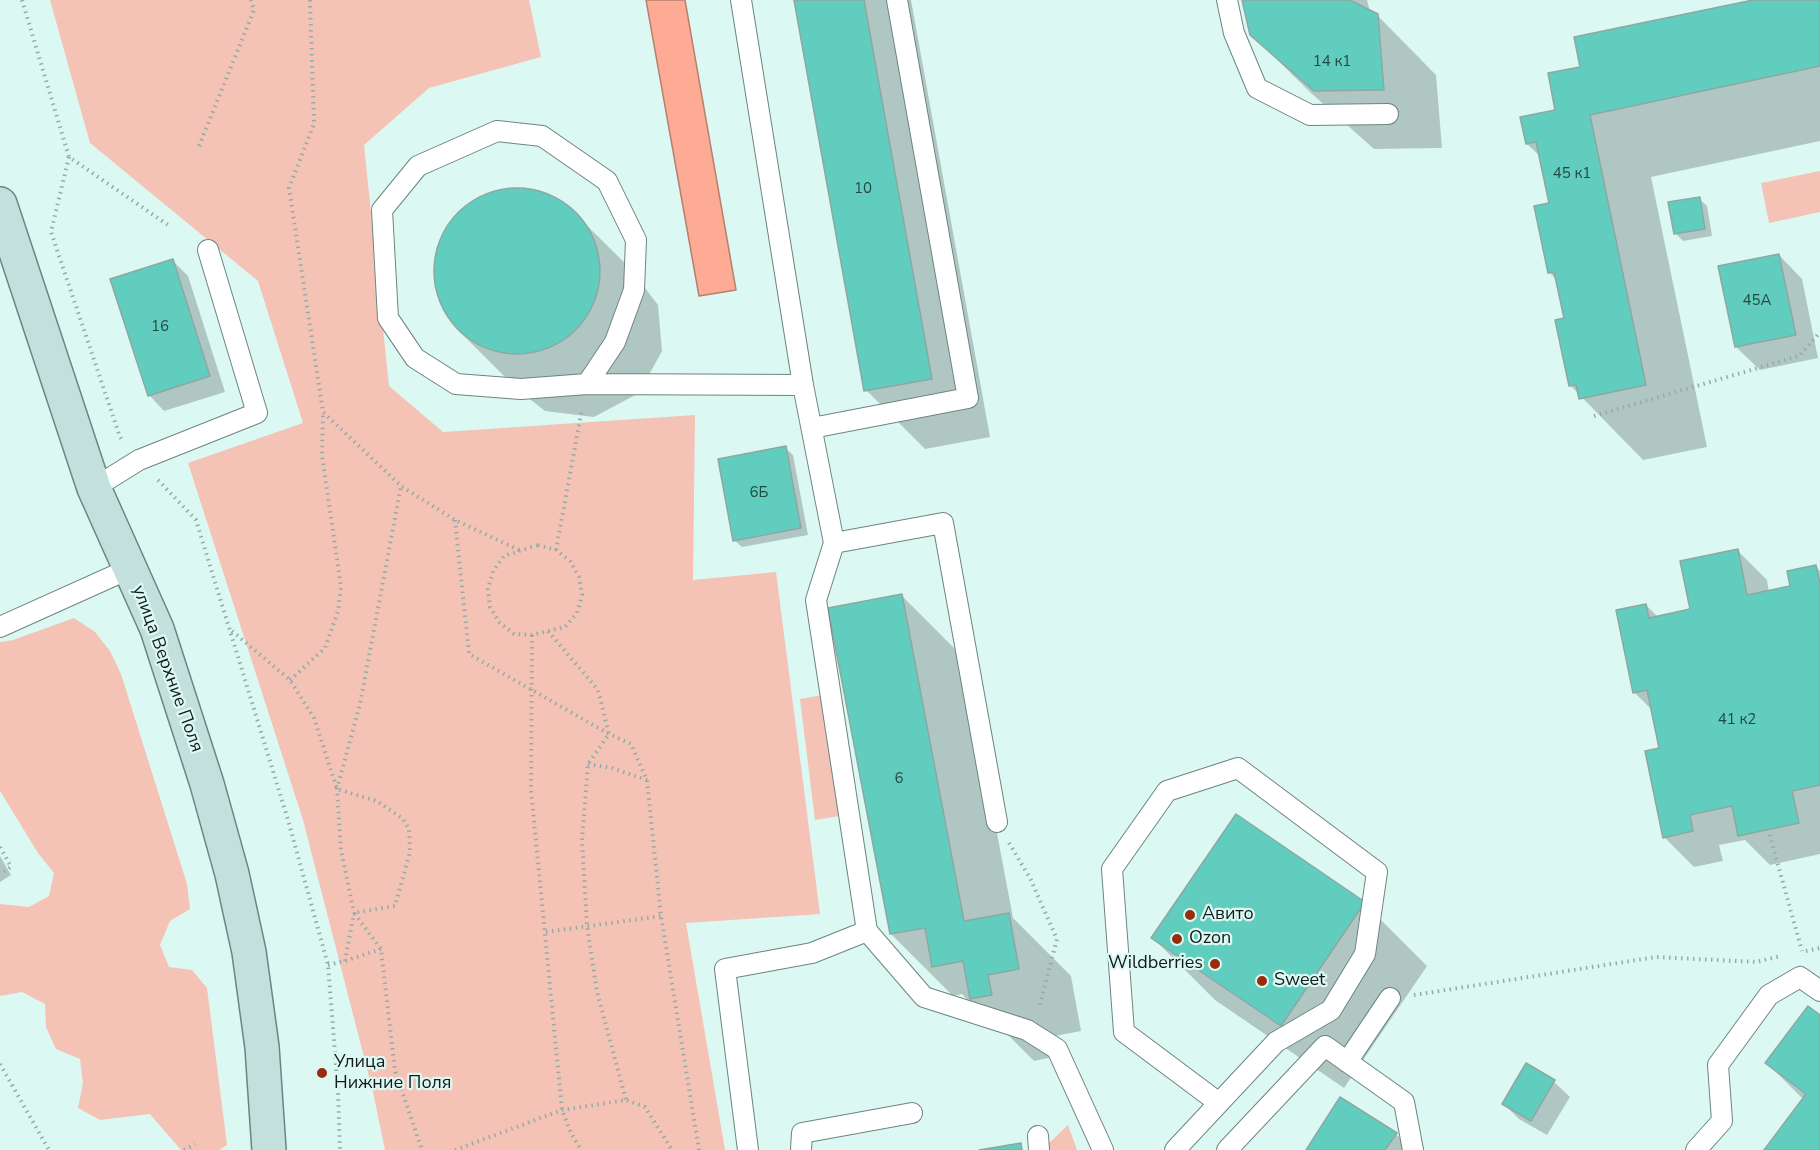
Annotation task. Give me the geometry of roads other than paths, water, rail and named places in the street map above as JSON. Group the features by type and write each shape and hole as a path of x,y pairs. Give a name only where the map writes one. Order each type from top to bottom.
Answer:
{"main road":[{"name":"улица Верхние Поля","path":"0,204 94,488 157,629 207,784 232,874 249,952 262,1047 268,1150"}],"lane":[{"path":"741,0 803,385 834,543 816,600 867,931 924,997 1027,1030 1057,1049 1103,1150"},
{"path":"812,428 968,398 897,0"},
{"path":"1227,0 1233,33 1257,88 1310,116 1388,114"},
{"path":"587,384 615,342 634,290 636,240 607,181 542,136 497,131 418,166 382,210 388,318 415,358 456,384 521,389 587,384 803,385"},
{"path":"94,488 139,460 257,413 208,250"},
{"path":"834,543 943,523 997,822"},
{"path":"0,627 131,568"},
{"path":"1175,1150 1219,1103 1276,1042 1331,1010 1365,954 1377,872 1238,768 1167,791 1112,869 1124,1032 1219,1103"},
{"path":"748,1150 725,969 812,954 867,931"},
{"path":"1696,1150 1722,1121 1718,1065 1769,995 1800,977 1820,991"},
{"path":"1347,1062 1390,998"},
{"path":"1227,1150 1325,1046 1404,1102 1413,1150"},
{"path":"801,1150 802,1133 912,1113"}],"place":[{"name":"Авито","path":"1190,915"},
{"name":"Ozon","path":"1177,939"},
{"name":"Wildberries","path":"1215,964"},
{"name":"Sweet","path":"1262,981"},
{"name":"Улица Нижние Поля","path":"322,1073"}]}
